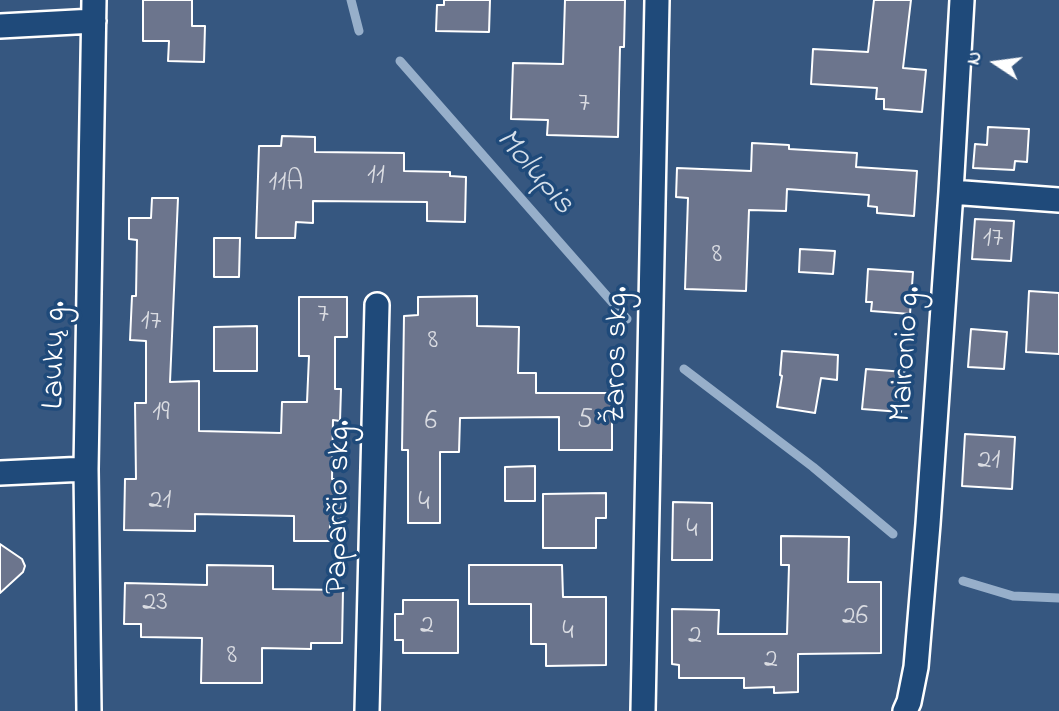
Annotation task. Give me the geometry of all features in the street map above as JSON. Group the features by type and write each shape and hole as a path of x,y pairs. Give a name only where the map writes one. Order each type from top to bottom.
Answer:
{"street":[{"name":"Žaros skg.","path":"643,711 657,0"},
{"name":"Maironio g.","path":"905,711 916,667 951,192 962,0"},
{"path":"0,26 94,11"},
{"name":"Laukų g.","path":"89,711 86,469 94,11"},
{"path":"951,192 1059,200"},
{"name":"Paparčio skg.","path":"367,711 377,305"},
{"path":"0,472 86,469"}],"building":[{"path":"143,0 192,0 192,26 205,26 204,62 168,61 169,41 143,41"},
{"path":"444,0 490,0 489,32 436,31 437,5 444,5"},
{"path":"565,0 625,0 624,47 620,47 618,137 547,135 548,120 511,119 513,63 563,64"},
{"path":"874,0 911,0 903,68 926,70 922,112 884,109 884,99 876,99 877,88 811,84 813,49 868,52"},
{"path":"988,127 1029,129 1027,162 1015,161 1014,170 973,168 975,144 987,145"},
{"path":"282,136 315,137 315,152 404,153 404,171 450,172 450,176 466,177 465,222 427,221 427,202 313,201 313,223 296,222 295,238 256,238 259,146 281,146"},
{"path":"752,143 789,145 789,149 857,153 856,167 917,171 914,216 877,213 877,207 868,206 869,195 787,189 786,211 749,210 746,291 685,289 688,198 676,197 677,168 751,171"},
{"path":"152,198 178,198 170,382 199,381 199,431 281,433 282,402 307,402 309,356 299,356 299,297 347,297 347,337 335,337 335,389 341,389 340,421 333,420 332,479 342,479 341,522 330,522 330,541 294,541 294,516 195,514 195,531 124,530 125,479 136,479 135,403 146,403 146,341 130,340 132,296 136,296 137,240 129,239 129,218 151,218"},
{"path":"975,219 1014,221 1011,261 972,259"},
{"path":"214,238 240,238 239,277 214,277"},
{"path":"800,249 835,251 833,274 799,272"},
{"path":"868,269 913,272 910,314 871,311 872,302 866,302"},
{"path":"1029,291 1059,293 1059,354 1026,352"},
{"path":"477,296 477,326 519,327 518,373 536,373 536,393 612,393 612,450 559,450 559,417 460,418 459,452 440,452 440,523 408,523 408,450 402,450 404,316 418,315 418,297"},
{"path":"257,326 257,371 214,371 214,327"},
{"path":"971,329 1007,332 1004,369 968,367"},
{"path":"782,351 838,355 837,380 821,378 815,413 777,407 782,376"},
{"path":"866,369 905,372 901,412 862,409"},
{"path":"965,434 1015,437 1012,489 962,486"},
{"path":"535,466 535,501 505,501 505,467"},
{"path":"606,493 606,518 596,518 596,548 543,548 543,494"},
{"path":"673,502 712,503 712,560 672,560"},
{"path":"781,536 849,537 848,582 881,582 881,653 798,654 798,692 774,693 774,687 744,688 744,678 679,678 679,665 672,664 672,609 719,610 718,634 787,634 789,565 781,565"},
{"path":"0,544 22,559 25,566 23,572 0,593"},
{"path":"207,565 273,566 273,589 343,590 342,643 311,643 311,649 262,648 262,683 201,683 202,638 141,637 141,624 124,624 125,583 207,585"},
{"path":"469,565 562,565 563,597 606,597 606,665 546,666 546,644 531,644 531,604 469,604"},
{"path":"403,600 458,600 458,653 403,653 403,640 395,640 395,614 403,614"}],"waterway":[{"name":"Molupis","path":"351,0 359,31"},
{"name":"Molupis","path":"400,61 627,319"},
{"name":"Molupis","path":"684,369 813,467 893,534"},
{"name":"Molupis","path":"963,581 1013,596 1059,598"}]}
